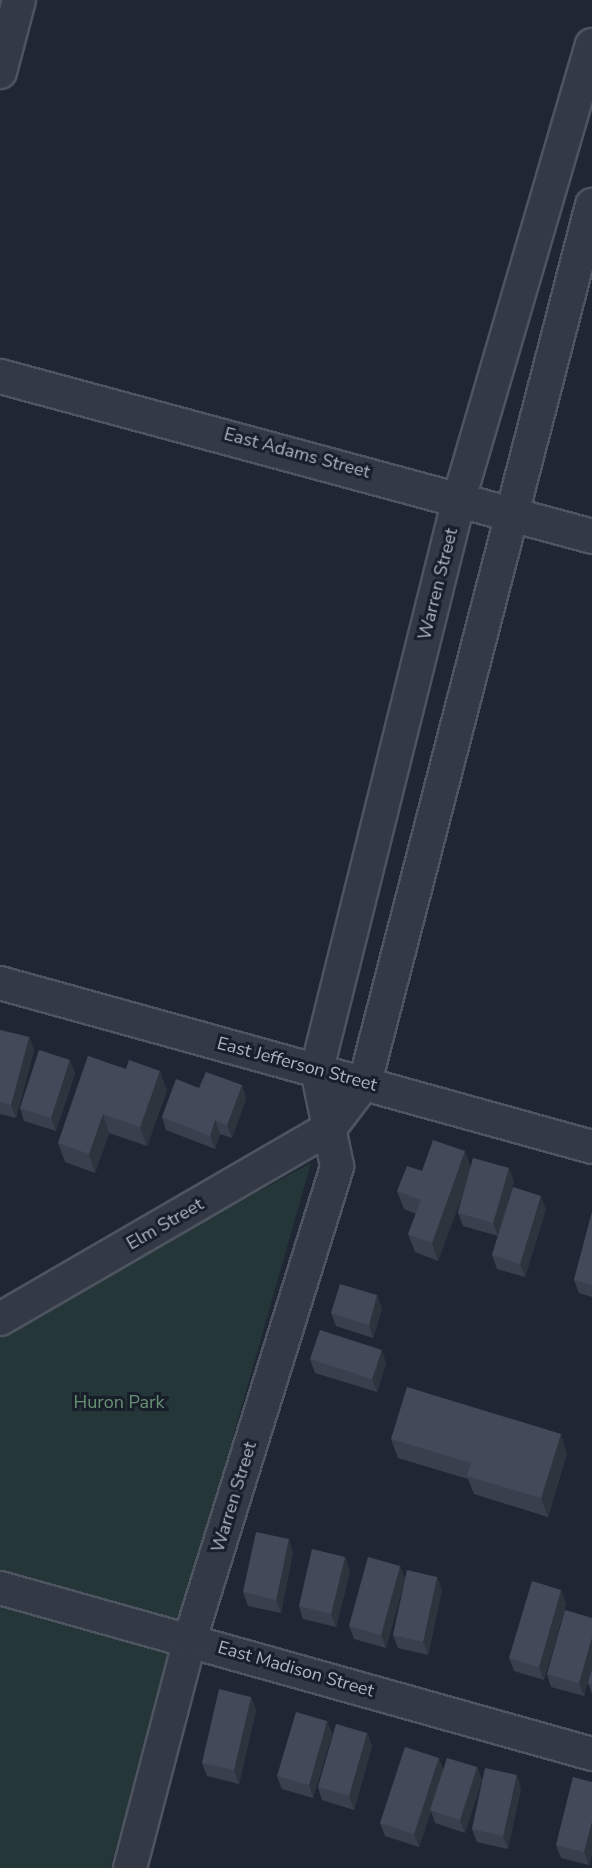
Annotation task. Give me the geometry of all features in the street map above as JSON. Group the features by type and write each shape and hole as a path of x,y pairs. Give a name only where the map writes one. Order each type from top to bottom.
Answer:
{"street":[{"path":"0,72 20,0"},
{"name":"Warren Street","path":"130,1868 190,1639 337,1166 317,1069 459,499 592,45"},
{"path":"330,1128 365,1082 510,514 592,205"},
{"name":"East Adams Street","path":"0,376 592,536"},
{"name":"East Jefferson Street","path":"0,983 365,1082 592,1148"},
{"name":"Elm Street","path":"0,1319 330,1128"},
{"name":"East Madison Street","path":"0,1588 190,1639 592,1754"}],"green space":[{"name":"Huron Park","path":"311,1163 110,1868 0,1868 0,1331"}],"building":[{"path":"0,1030 29,1037 11,1105 0,1102"},
{"path":"39,1050 70,1060 51,1118 20,1108"},
{"path":"88,1056 126,1069 129,1060 160,1071 140,1127 103,1114 89,1154 58,1143"},
{"path":"206,1072 242,1085 227,1125 215,1120 210,1136 162,1117 176,1079 199,1088"},
{"path":"433,1140 465,1151 432,1243 408,1234 421,1200 397,1191 407,1166 422,1171"},
{"path":"473,1158 509,1168 493,1223 458,1213"},
{"path":"513,1187 541,1196 520,1264 492,1255"},
{"path":"592,1212 592,1285 574,1280"},
{"path":"340,1284 377,1295 369,1325 331,1313"},
{"path":"320,1330 382,1350 372,1379 310,1359"},
{"path":"407,1387 561,1434 541,1498 467,1476 471,1463 391,1439"},
{"path":"256,1532 289,1539 276,1600 243,1592"},
{"path":"312,1549 345,1557 331,1614 299,1606"},
{"path":"368,1557 400,1566 381,1635 349,1626"},
{"path":"407,1570 437,1577 423,1642 393,1635"},
{"path":"532,1581 561,1590 539,1667 509,1658"},
{"path":"565,1610 592,1618 592,1637 579,1683 547,1674"},
{"path":"592,1669 592,1684 588,1683"},
{"path":"219,1689 251,1697 234,1770 202,1763"},
{"path":"296,1712 327,1721 309,1785 277,1776"},
{"path":"336,1724 367,1733 349,1796 318,1787"},
{"path":"405,1747 439,1758 414,1834 380,1823"},
{"path":"447,1758 477,1767 460,1820 430,1810"},
{"path":"485,1768 517,1775 503,1836 472,1829"},
{"path":"573,1777 592,1782 592,1821 584,1852 556,1845"}]}
